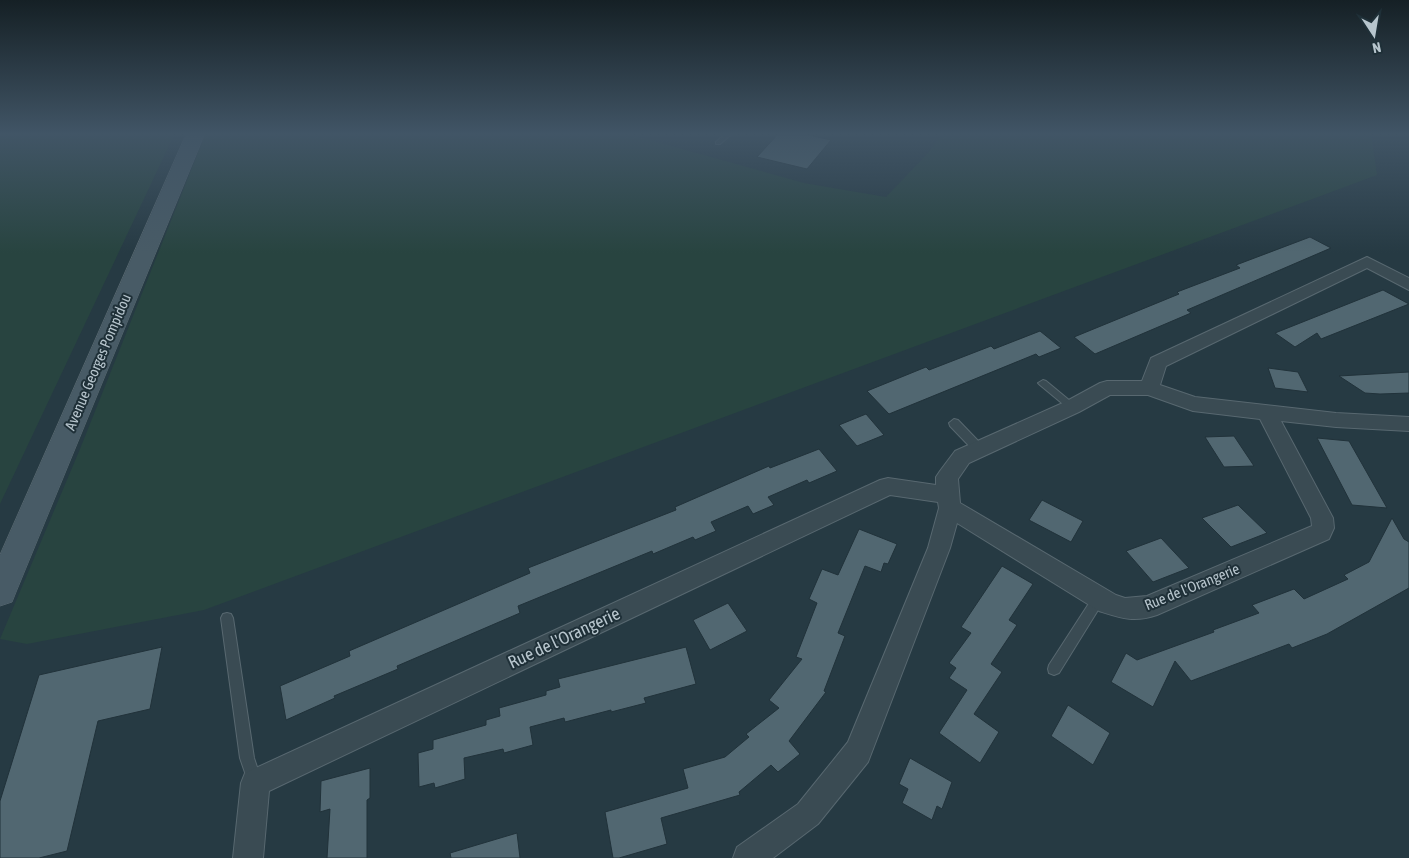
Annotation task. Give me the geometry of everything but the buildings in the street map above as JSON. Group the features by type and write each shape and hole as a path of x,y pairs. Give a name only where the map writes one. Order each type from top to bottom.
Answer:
{"main road":[{"name":"Avenue Georges Pompidou","path":"0,592 179,173"}],"street":[{"path":"1149,388 1158,362 1373,260 1409,285"},
{"path":"748,858 808,814 858,752 939,548 948,501 947,477 962,457 1072,407 1107,388 1149,388 1193,404 1267,413 1336,420 1409,424"},
{"name":"Rue de l'Orangerie","path":"256,783 888,486 948,501 1099,598 1115,606 1125,609 1148,607 1314,537 1321,532 1323,528 1322,518 1267,413"},
{"path":"248,858 256,783"}],"lane":[{"path":"1043,382 1072,407"},
{"path":"954,423 980,450"},
{"path":"1054,669 1099,598"},
{"path":"227,618 247,758 256,783"}],"green space":[{"path":"0,173 156,173 0,504"},
{"path":"190,173 768,173 804,183 886,197 909,173 1377,173 1377,175 204,610 27,644 0,639 80,449"}]}
